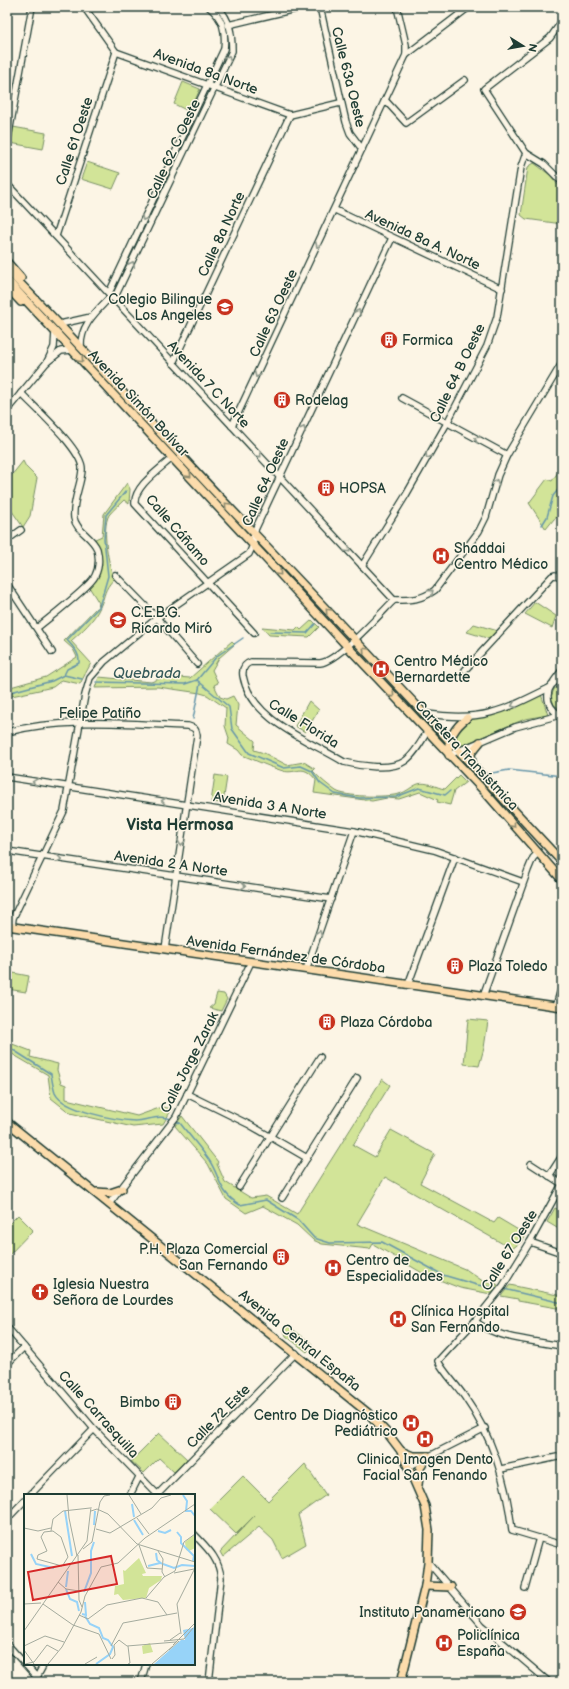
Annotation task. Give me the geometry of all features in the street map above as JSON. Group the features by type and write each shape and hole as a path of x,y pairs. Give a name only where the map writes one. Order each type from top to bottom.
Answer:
{"main road":[{"path":"7,262 29,287 35,297"},
{"name":"Avenida Simón Bolívar","path":"7,270 35,297 254,532"},
{"name":"Avenida Simón Bolívar","path":"7,280 253,545"},
{"path":"7,288 29,311 41,317"},
{"name":"Carretera Transístmica","path":"254,532 427,714 562,862"},
{"name":"Carretera Transístmica","path":"253,545 485,792 562,880"},
{"path":"449,755 450,740 458,726 467,718"},
{"path":"472,765 472,753 480,742"},
{"name":"Avenida Fernández de Córdoba","path":"9,926 559,1006"},
{"name":"Avenida Central España","path":"7,1122 296,1353 368,1413 401,1451 425,1506 429,1530 428,1562 425,1586 401,1682"},
{"path":"94,1191 110,1193 122,1188"},
{"path":"401,1451 413,1456 428,1456"},
{"path":"417,1487 420,1468 428,1456"},
{"path":"425,1586 451,1587"}],"street":[{"path":"7,144 32,7"},
{"path":"84,7 116,52"},
{"path":"209,7 227,25 304,7"},
{"name":"Calle 62 C Oeste","path":"111,296 224,49 227,25 226,15 218,7"},
{"name":"Calle 63a Oeste","path":"320,7 340,103 350,133 362,149"},
{"path":"397,7 406,45 406,55"},
{"name":"Calle 63a Oeste","path":"334,210 406,55 468,7"},
{"path":"562,21 550,38 484,89 526,153 544,164 562,182"},
{"name":"Calle 62 C Oeste","path":"81,347 82,334 91,317 111,296 232,51 232,38 227,25"},
{"name":"Avenida 8a Norte","path":"116,52 208,84 290,115"},
{"name":"Calle 61 Oeste","path":"56,236 116,52"},
{"path":"385,100 406,123 465,80"},
{"path":"290,115 340,103"},
{"name":"Calle 8a Norte","path":"173,363 290,115"},
{"name":"Calle 64 B Oeste","path":"362,566 406,495 447,423 487,346 497,317 521,168 526,153"},
{"name":"Avenida 7 C Norte","path":"7,184 394,600"},
{"name":"Avenida 8a A. Norte","path":"334,210 502,289"},
{"name":"Calle 63 Oeste","path":"232,426 334,210"},
{"name":"Calle 64 Oeste","path":"80,723 90,678 104,662 157,618 209,584 249,554 253,545 254,532 392,238"},
{"path":"60,324 91,317"},
{"path":"47,362 49,354 54,347 55,332"},
{"path":"7,410 47,362 61,351 72,350"},
{"path":"347,646 394,600 416,600 435,590 479,532 486,517 498,475 507,455 562,363"},
{"path":"21,393 76,452 82,470 74,507 74,517 80,529 92,539 97,549 98,558 98,568 92,582 37,628"},
{"path":"402,398 507,455"},
{"name":"Calle Cáñamo","path":"172,458 139,489 135,497 135,504 209,584"},
{"path":"7,540 21,530"},
{"path":"115,575 157,618 197,664"},
{"path":"465,670 552,576 555,575 562,577"},
{"path":"7,584 52,652"},
{"path":"209,584 254,633"},
{"name":"Calle Florida","path":"347,646 325,663 247,663 243,669 243,678 253,700 266,715 344,762 369,767 400,764 405,761 417,748 428,732"},
{"path":"561,715 555,713 548,704 547,699 551,686 562,670"},
{"path":"427,714 467,718 494,713 522,702 562,679"},
{"path":"449,755 529,722 561,715"},
{"path":"9,926 64,811 80,723"},
{"name":"Felipe Patiño","path":"7,732 51,724 80,723 194,727 197,736 188,804"},
{"name":"Avenida 3 A Norte","path":"7,777 354,830 412,844 455,857 523,882"},
{"path":"165,949 188,804"},
{"path":"306,970 354,830"},
{"name":"Avenida 2 A Norte","path":"7,851 331,899"},
{"path":"483,996 523,882 533,858 538,853"},
{"path":"408,985 455,857"},
{"name":"Calle Jorge Zarak","path":"109,1204 176,1117 251,962"},
{"path":"559,1006 562,986"},
{"path":"239,1187 320,1058"},
{"path":"282,1198 357,1078"},
{"path":"186,1094 270,1136 307,1158"},
{"path":"549,1176 562,1156"},
{"path":"531,1164 562,1184"},
{"name":"Calle 67 Oeste","path":"485,1428 438,1361 475,1321 503,1286 530,1242 562,1184"},
{"path":"530,1242 562,1253"},
{"path":"475,1321 483,1329 495,1333 562,1346"},
{"name":"Calle Carrasquilla","path":"7,1327 94,1429 156,1494"},
{"path":"7,1364 24,1347"},
{"name":"Calle 72 Este","path":"158,1494 296,1353"},
{"path":"408,1467 485,1428 501,1469 507,1494 512,1530 562,1545"},
{"path":"31,1494 94,1429"},
{"path":"501,1469 562,1456"},
{"path":"130,1494 139,1477"},
{"path":"7,1518 24,1501"},
{"path":"195,1535 213,1553 220,1569 221,1578 209,1682"},
{"path":"525,1588 539,1538"},
{"path":"428,1562 482,1625 549,1682"},
{"path":"7,1644 24,1663"},
{"path":"26,1665 39,1680"},
{"path":"39,1680 44,1665"},
{"path":"141,1682 146,1665"},
{"path":"32,1682 39,1680"}],"green space":[{"path":"183,82 200,89 190,112 174,104"},
{"path":"13,127 46,133 43,149 10,143"},
{"path":"87,162 120,173 113,189 81,179"},
{"path":"534,163 550,175 562,190 562,224 526,219 521,215 528,167"},
{"path":"23,461 26,467 37,478 30,516 23,527 7,504 7,481"},
{"path":"562,466 562,514 554,519 546,529 529,503 547,479 552,481"},
{"path":"127,483 130,489 129,504 124,500 109,515 107,521 107,547 114,579 106,590 100,607 94,617 71,641 91,663 80,684 62,680 53,687 7,697 7,688 46,677 77,657 73,649 64,641 98,606 99,603 89,587 97,576 101,564 100,552 95,539 102,536 104,514"},
{"path":"535,602 556,616 552,628 525,614"},
{"path":"312,620 319,627 309,637 269,635 262,627 295,630 298,627 301,630"},
{"path":"474,624 498,631 490,639 467,632"},
{"path":"232,641 235,644 219,658 212,670 218,683 214,685 220,697 226,699 233,696 238,705 236,725 255,741 254,750 264,753 287,765 304,762 315,769 313,771 315,774 333,789 347,794 373,796 394,795 404,792 421,783 445,789 459,775 466,782 454,791 450,805 437,802 438,800 420,792 399,799 387,798 372,801 314,793 316,780 307,772 303,770 292,772 283,771 242,755 238,750 228,744 229,738 225,726 226,708 207,695 158,687 95,688 99,677 151,682 166,676 190,678"},
{"path":"562,684 562,710 554,705 551,697 554,689"},
{"path":"541,694 548,715 525,719 463,745 458,745 453,739 456,731 470,720 517,707"},
{"path":"309,701 319,710 305,732 295,726"},
{"path":"215,775 227,777 223,803 211,802"},
{"path":"8,972 29,976 26,992 7,989"},
{"path":"217,993 224,994 227,999 221,1011 209,1008 214,1004"},
{"path":"468,1019 488,1021 484,1048 479,1066 464,1064"},
{"path":"7,1042 31,1051 30,1057 58,1064 57,1070 61,1083 66,1085 66,1099 137,1116 162,1107 172,1109 163,1124 133,1127 70,1113 51,1098 48,1075 7,1051"},
{"path":"382,1079 390,1085 353,1145 375,1157 391,1130 435,1154 420,1183 494,1223 498,1218 525,1234 521,1242 512,1249 385,1177 357,1224 467,1270 484,1282 497,1284 498,1286 491,1294 460,1288 424,1274 373,1244 370,1249 322,1244 313,1240 297,1225 263,1206 246,1213 226,1199 208,1164 175,1126 182,1116 218,1162 217,1164 225,1182 251,1198 266,1196 297,1214"},
{"path":"555,1208 562,1211 562,1231 547,1222"},
{"path":"18,1215 33,1230 7,1257 7,1226"},
{"path":"510,1285 562,1296 562,1309 518,1301 518,1299 501,1296"},
{"path":"287,1325 312,1344 307,1352 286,1336 284,1330"},
{"path":"159,1433 187,1459 174,1472 159,1458 144,1473 131,1461"},
{"path":"305,1464 326,1495 298,1515 306,1544 282,1558 273,1540 259,1527 223,1557 220,1552 255,1515 236,1534 210,1509 243,1476 268,1501"}],"waterway":[{"name":"Quebrada","path":"542,525 547,517 553,496 562,485"},
{"path":"64,675 67,669 79,663 77,653 67,640 99,607 108,576 104,539 106,515 126,491"},
{"name":"Quebrada","path":"270,632 307,633 315,624"},
{"name":"Quebrada","path":"197,680 217,656 243,638"},
{"name":"Quebrada","path":"7,693 52,681 64,675 82,679"},
{"name":"Quebrada","path":"96,682 185,684 197,680 229,707 232,729 249,753 284,768 301,766 312,771 320,783 335,794 359,798 396,797 419,788 445,795 450,791"},
{"path":"193,719 200,684"},
{"name":"Quebrada","path":"492,773 509,770 562,776"},
{"path":"7,1046 51,1074 55,1093 68,1105 79,1110 135,1121 162,1117 171,1119"},
{"path":"175,1121 180,1123 202,1150 213,1167 224,1190 240,1205 266,1200 298,1220 314,1238 330,1243 382,1242 443,1275 477,1285 498,1288"},
{"path":"504,1289 562,1303"}],"place":[{"name":"Colegio Bilingue Los Angeles","path":"225,307"},
{"name":"Formica","path":"389,340"},
{"name":"Rodelag","path":"282,400"},
{"name":"HOPSA","path":"326,488"},
{"name":"Shaddai Centro Médico","path":"441,556"},
{"name":"C.E.B.G. Ricardo Miró","path":"118,620"},
{"name":"Centro Médico Bernardette","path":"381,669"},
{"name":"Plaza Toledo","path":"455,966"},
{"name":"Plaza Córdoba","path":"327,1022"},
{"name":"P.H. Plaza Comercial San Fernando","path":"281,1257"},
{"name":"Centro de Especialidades","path":"333,1268"},
{"name":"Iglesia Nuestra Señora de Lourdes","path":"40,1292"},
{"name":"Clínica Hospital San Fernando","path":"398,1319"},
{"name":"Bimbo","path":"173,1402"},
{"name":"Centro De Diagnóstico Pediátrico","path":"411,1423"},
{"name":"Clinica Imagen Dento Facial San Fenando","path":"425,1439"},
{"name":"Instituto Panamericano","path":"518,1612"},
{"name":"Policlínica España","path":"444,1643"}],"district":[{"name":"Vista Hermosa","path":"180,824"}]}
